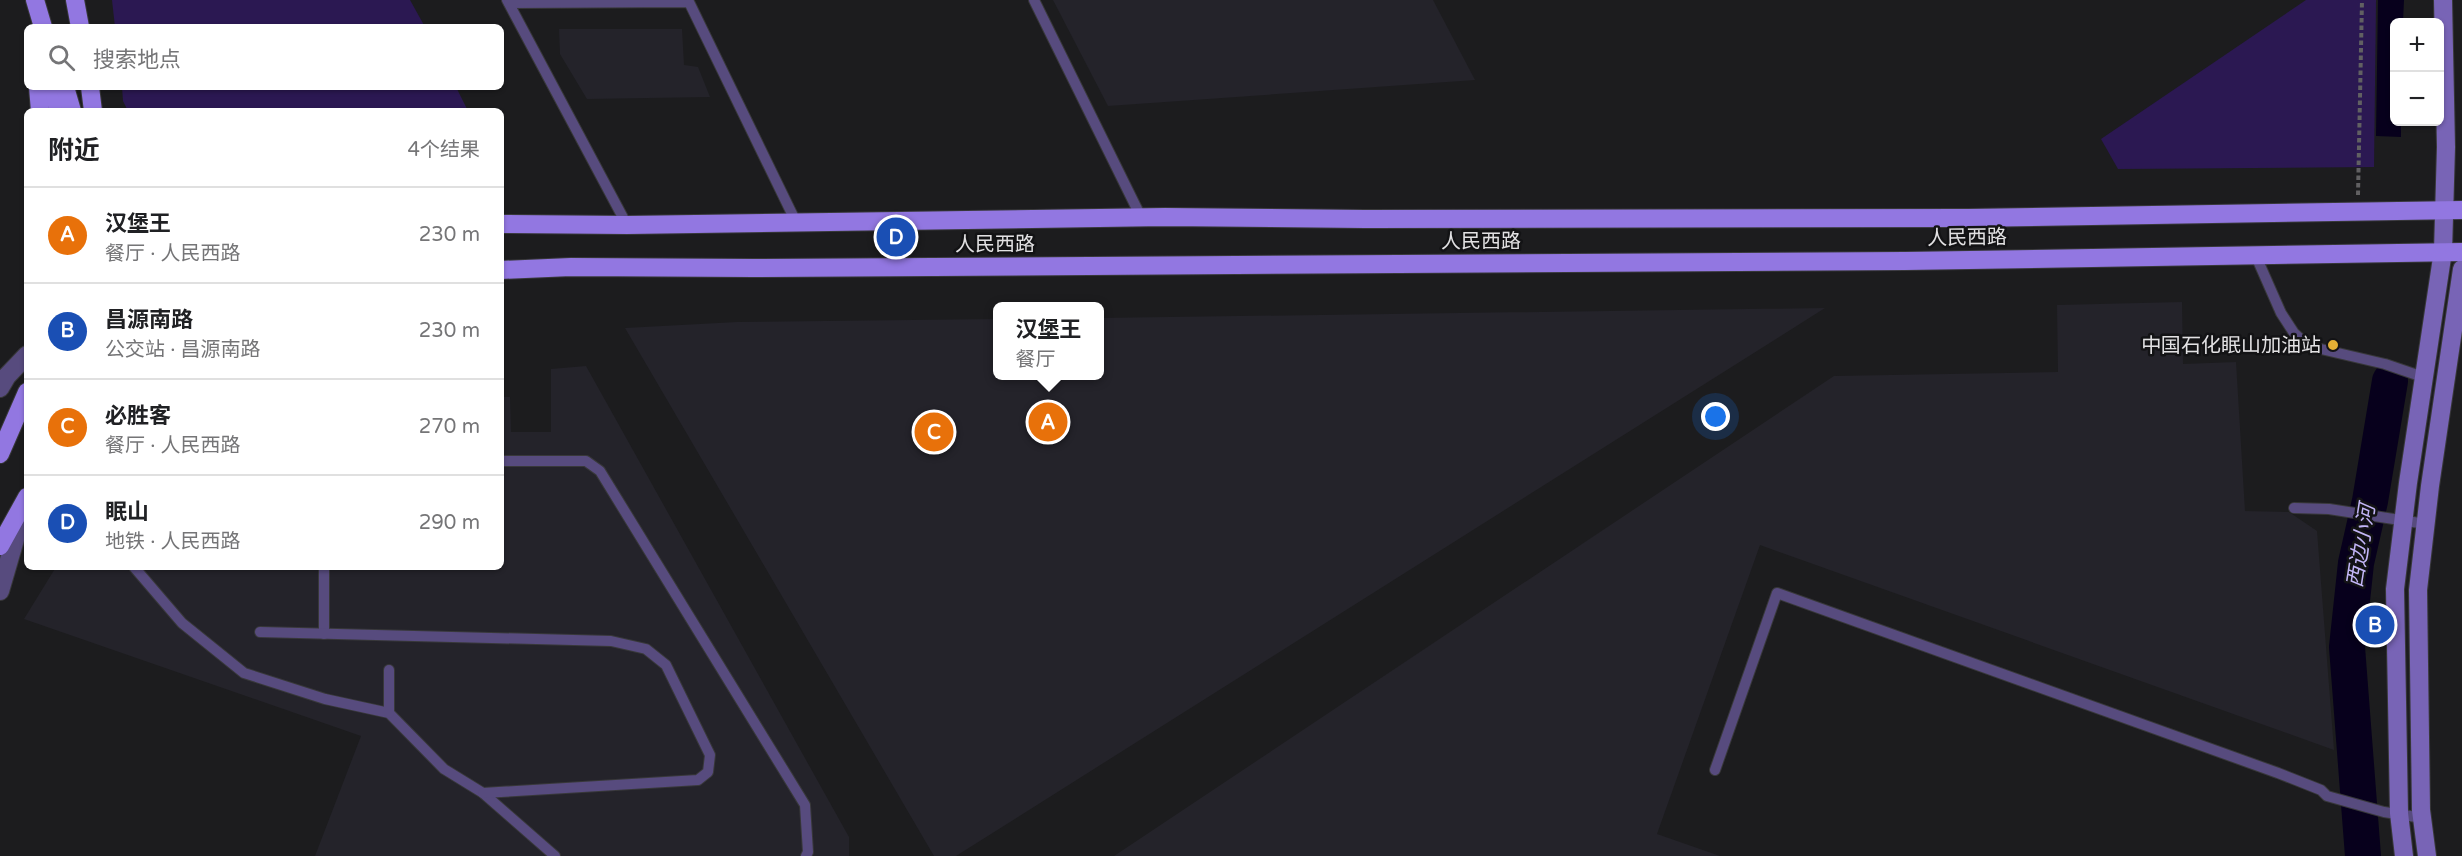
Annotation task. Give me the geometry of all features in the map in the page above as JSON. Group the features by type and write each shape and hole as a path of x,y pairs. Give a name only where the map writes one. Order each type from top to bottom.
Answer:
{"main road":[{"path":"29,0 32,24"},
{"path":"35,0 42,24"},
{"path":"75,0 79,24"},
{"path":"2404,856 2391,813 2395,520 2423,378 2443,251 2454,210 2443,0"},
{"path":"38,90 40,108"},
{"path":"54,90 58,108"},
{"path":"66,90 71,108"},
{"path":"90,90 93,108"},
{"name":"人民西路","path":"504,224 627,225 1141,217 1968,218 2454,210"},
{"name":"人民西路","path":"504,270 570,267 766,268 1905,261 2462,252"},
{"path":"2427,856 2422,818 2418,590 2462,269"},
{"path":"0,454 24,399"},
{"path":"0,546 24,503"}],"street":[{"path":"0,388 7,376 24,358"},
{"path":"0,591 24,508"}],"lane":[{"path":"1034,0 1141,217"},
{"path":"627,225 508,2 691,1 796,222"},
{"path":"2255,254 2282,313 2294,333 2308,346 2385,364 2423,378"},
{"path":"504,461 586,461 600,471 805,806 808,852 806,856"},
{"path":"2294,508 2329,509 2426,524"},
{"path":"137,570 182,623 244,673 325,699 389,713 444,769 483,793 555,856"},
{"path":"324,570 324,634"},
{"path":"1716,770 1777,593 2278,773 2321,790 2327,796 2391,813 2422,818"},
{"path":"260,632 611,641 646,649 666,665 710,754 708,772 698,780 483,793"},
{"path":"389,670 389,713"}],"path":[{"path":"2358,191 2362,0"}],"shaded area":[{"path":"112,0 410,0 423,24 115,24"},
{"path":"1053,0 1433,0 1475,80 1108,106"},
{"path":"2306,0 2376,0 2374,167 2118,169 2101,139"},
{"path":"2378,0 2404,0 2403,18 2390,18 2390,126 2401,126 2401,137 2376,136"},
{"path":"559,29 682,29 684,65 698,67 710,97 587,99 560,54"},
{"path":"122,90 458,90 466,108 126,108"},
{"path":"2182,302 2183,364 2236,362 2245,511 2289,512 2317,531 2334,750 1760,545 1657,834 1720,856 1114,856 1834,376 2058,372 2057,305"},
{"path":"1825,308 956,856 934,856 625,328 737,322 993,319 993,380 1104,380 1104,318"},
{"path":"586,366 849,837 849,856 315,856 361,736 24,619 54,570 504,570 504,397 510,397 511,432 551,432 551,369"}],"waterway":[{"name":"西边小河","path":"2363,856 2347,647 2356,563 2370,501 2390,381"}],"place":[{"name":"眠山","path":"896,237"},
{"name":"中国石化眠山加油站","path":"2333,345"},
{"name":"汉堡王","path":"1048,422"},
{"name":"必胜客","path":"934,432"},
{"name":"昌源南路","path":"2375,625"}]}
